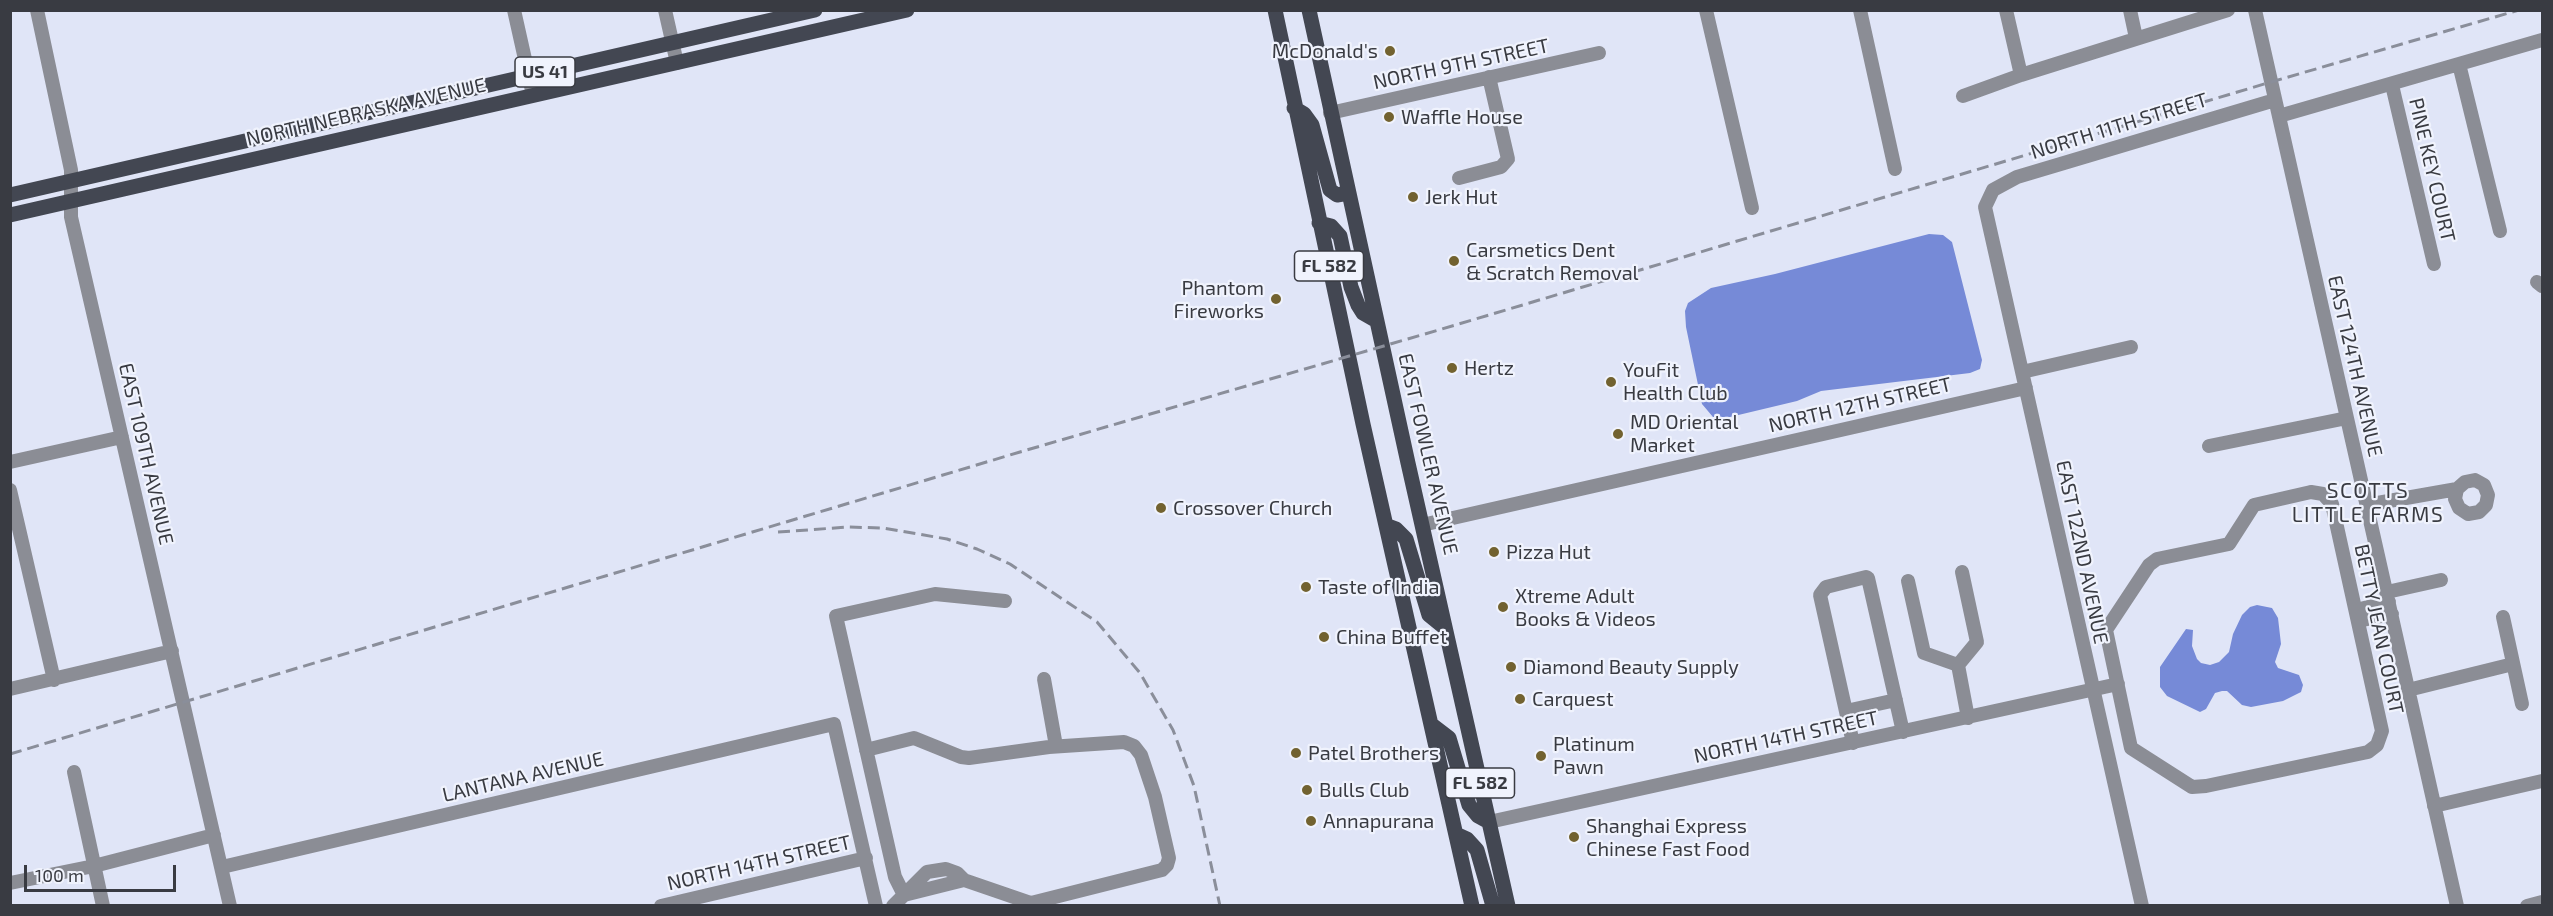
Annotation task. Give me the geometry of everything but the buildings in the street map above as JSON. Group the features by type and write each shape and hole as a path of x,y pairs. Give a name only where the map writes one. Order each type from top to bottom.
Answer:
{"main road":[{"name":"NORTH NEBRASKA AVENUE","path":"10,195 815,10"},
{"name":"NORTH NEBRASKA AVENUE","path":"10,215 677,63 866,15 907,10"},
{"name":"FL 582","path":"1275,10 1319,223 1472,906"},
{"name":"EAST FOWLER AVENUE","path":"1309,10 1330,113 1508,906"},
{"path":"689,39 694,59"},
{"path":"1294,108 1304,114 1312,125 1330,190 1337,195 1348,193"},
{"path":"236,143 240,163"},
{"path":"1319,223 1331,226 1340,236 1351,287 1358,305 1363,314 1377,321"},
{"path":"1388,526 1396,529 1406,539 1429,615 1445,628"},
{"path":"1432,725 1449,738 1469,804 1479,816 1489,822"},
{"path":"1456,834 1467,839 1477,850 1493,906"}],"street":[{"name":"EAST 109TH AVENUE","path":"37,10 71,170 71,217 230,906"},
{"path":"514,10 533,95"},
{"path":"665,10 677,63"},
{"path":"1706,10 1752,208"},
{"path":"1860,10 1895,170"},
{"path":"2006,10 2021,75"},
{"path":"2130,10 2136,38"},
{"path":"1963,96 2021,75 2228,10"},
{"name":"EAST 124TH AVENUE","path":"2255,10 2457,906"},
{"path":"2279,116 2542,40"},
{"name":"NORTH 9TH STREET","path":"1330,113 1599,53"},
{"path":"2459,64 2500,231"},
{"path":"1459,178 1501,167 1508,159 1489,77"},
{"name":"PINE KEY COURT","path":"2392,84 2434,264"},
{"name":"NORTH 11TH STREET","path":"1985,207 1993,190 2017,177 2275,100"},
{"name":"EAST 122ND AVENUE","path":"1985,207 2142,906"},
{"path":"2022,372 2131,347"},
{"name":"NORTH 12TH STREET","path":"1422,525 2026,388"},
{"path":"2209,446 2347,418"},
{"path":"10,462 122,437"},
{"path":"2366,505 2457,489"},
{"path":"10,490 54,680"},
{"name":"BETTY JEAN COURT","path":"2311,492 2323,494 2332,504 2357,616 2382,731 2377,745 2368,752 2206,786 2192,786 2132,748 2106,630 2149,565 2157,559 2229,544 2254,505 2311,492"},
{"path":"1958,665 1977,642 1962,572"},
{"path":"1853,743 1820,595 1826,586 1866,577 1903,732"},
{"path":"1908,580 1924,653 1958,665"},
{"path":"2357,616 2441,580"},
{"path":"904,895 895,877 836,616 935,594 1005,601"},
{"path":"2503,617 2522,704"},
{"path":"10,690 171,651"},
{"path":"2409,690 2513,664"},
{"path":"1958,665 1968,718"},
{"path":"1044,679 1056,746"},
{"path":"2092,689 2118,684"},
{"name":"NORTH 14TH STREET","path":"1489,822 2092,689"},
{"path":"1846,711 1896,700"},
{"name":"LANTANA AVENUE","path":"222,867 834,724 866,858"},
{"path":"866,750 914,738 965,758 1056,746 1124,742 1134,746 1141,755 1155,797 1169,858 1162,870 1031,903 964,880 952,870 932,871 920,877 893,906"},
{"path":"74,772 103,906"},
{"path":"2434,806 2542,781"},
{"path":"10,883 94,866 214,835"},
{"path":"866,858 876,906"},
{"name":"NORTH 14TH STREET","path":"661,906 866,858"},
{"path":"2527,906 2542,902"}],"water":[{"path":"1929,234 1943,235 1952,242 1982,360 1980,369 1970,373 1821,391 1797,401 1730,417 1713,417 1702,404 1686,327 1685,311 1688,303 1711,288"},
{"path":"2257,605 2272,608 2278,618 2281,644 2275,662 2278,668 2299,675 2303,685 2301,692 2283,701 2251,707 2242,705 2227,691 2222,691 2215,693 2206,709 2200,712 2167,696 2160,687 2160,667 2186,629 2193,630 2192,646 2201,663 2210,665 2219,662 2229,652 2233,634 2242,615 2250,607"}],"railway":[{"path":"10,754 1020,452 2519,10"},
{"path":"778,532 849,527 883,528 947,539 1010,564 1097,622 1140,673 1173,730 1194,786 1220,906"}],"place":[{"name":"McDonald's","path":"1390,51"},
{"name":"Waffle House","path":"1389,117"},
{"name":"Jerk Hut","path":"1413,197"},
{"name":"Carsmetics Dent & Scratch Removal","path":"1454,261"},
{"name":"Phantom Fireworks","path":"1276,299"},
{"name":"Hertz","path":"1452,368"},
{"name":"YouFit Health Club","path":"1611,382"},
{"name":"MD Oriental Market","path":"1618,434"},
{"name":"Crossover Church","path":"1161,508"},
{"name":"Pizza Hut","path":"1494,552"},
{"name":"Taste of India","path":"1306,587"},
{"name":"Xtreme Adult Books & Videos","path":"1503,607"},
{"name":"China Buffet","path":"1324,637"},
{"name":"Diamond Beauty Supply","path":"1511,667"},
{"name":"Carquest","path":"1520,699"},
{"name":"Patel Brothers","path":"1296,753"},
{"name":"Platinum Pawn","path":"1541,756"},
{"name":"Bulls Club","path":"1307,790"},
{"name":"Annapurana","path":"1311,821"},
{"name":"Shanghai Express Chinese Fast Food","path":"1574,837"}],"district":[{"name":"SCOTTS LITTLE FARMS","path":"2368,503"}]}
